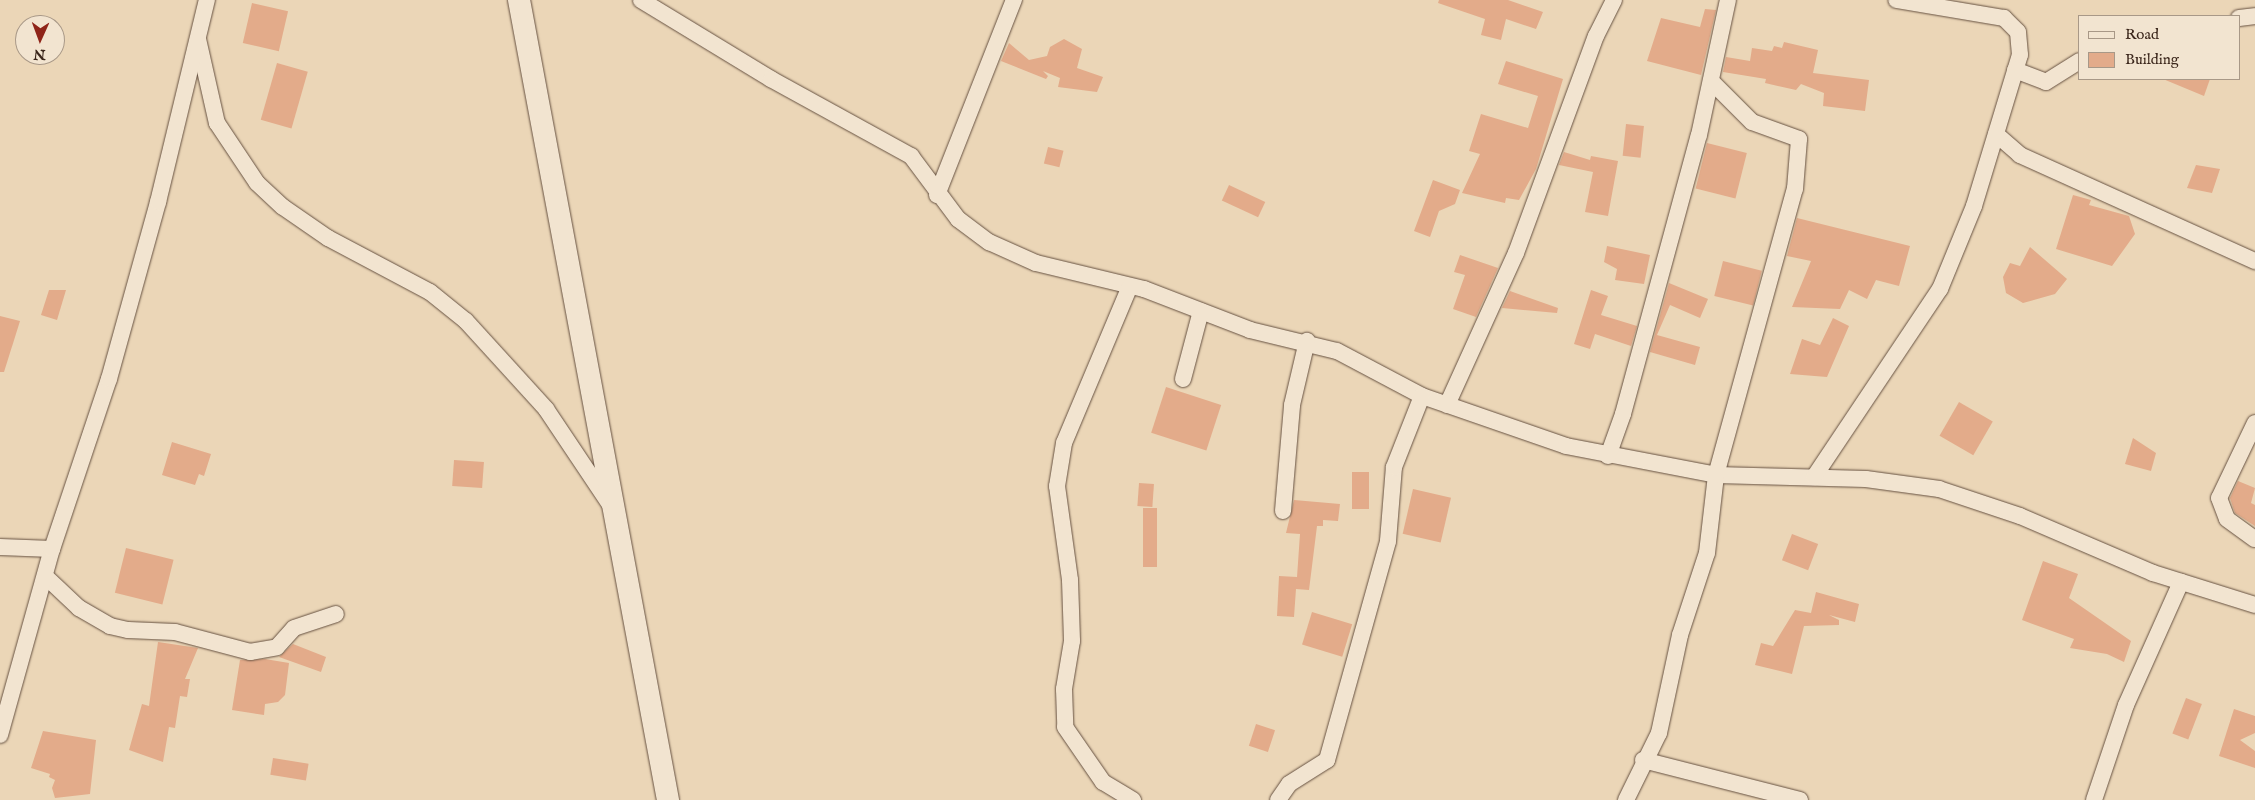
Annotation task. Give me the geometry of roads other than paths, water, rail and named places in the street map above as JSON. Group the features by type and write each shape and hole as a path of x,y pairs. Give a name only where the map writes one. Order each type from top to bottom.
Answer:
{"street":[{"path":"0,735 52,549 109,379 158,202 207,0"},
{"path":"519,0 668,800"},
{"path":"641,0 772,79 911,156 921,165 938,195 958,219 989,242 1036,263 1130,286 1250,330 1307,341 1361,361 1422,396 1518,431 1608,456 1716,475 1814,478 1939,489 2020,516 2181,582 2255,604"},
{"path":"938,195 1014,0"},
{"path":"1447,405 1516,253 1596,36 1614,0"},
{"path":"1608,456 1652,313 1711,81 1728,0"},
{"path":"1814,478 1937,296 1974,206 2020,56 2018,32 2004,18 1896,0"},
{"path":"2240,18 2255,16"},
{"path":"197,35 217,123 257,183 283,207 328,238 430,292 466,321 546,409 614,510"},
{"path":"2015,70 2046,82 2078,62"},
{"path":"1626,800 1643,760 1659,733 1680,635 1707,553 1716,475 1772,283 1795,189 1800,143 1793,136 1752,122 1711,81"},
{"path":"1996,134 2020,155 2255,261"},
{"path":"1130,286 1064,444 1056,486 1070,580 1072,641 1064,689 1065,727 1103,782 1133,800"},
{"path":"1183,378 1201,311"},
{"path":"1283,511 1292,405 1307,341"},
{"path":"1278,800 1289,784 1327,760 1388,541 1394,467 1422,396"},
{"path":"2255,423 2219,498 2227,519 2255,539"},
{"path":"0,547 52,549"},
{"path":"45,576 79,608 110,626 128,630 175,632 250,652 277,647 294,628 336,614"},
{"path":"2094,800 2126,705 2181,582"},
{"path":"1643,760 1800,800"}]}
